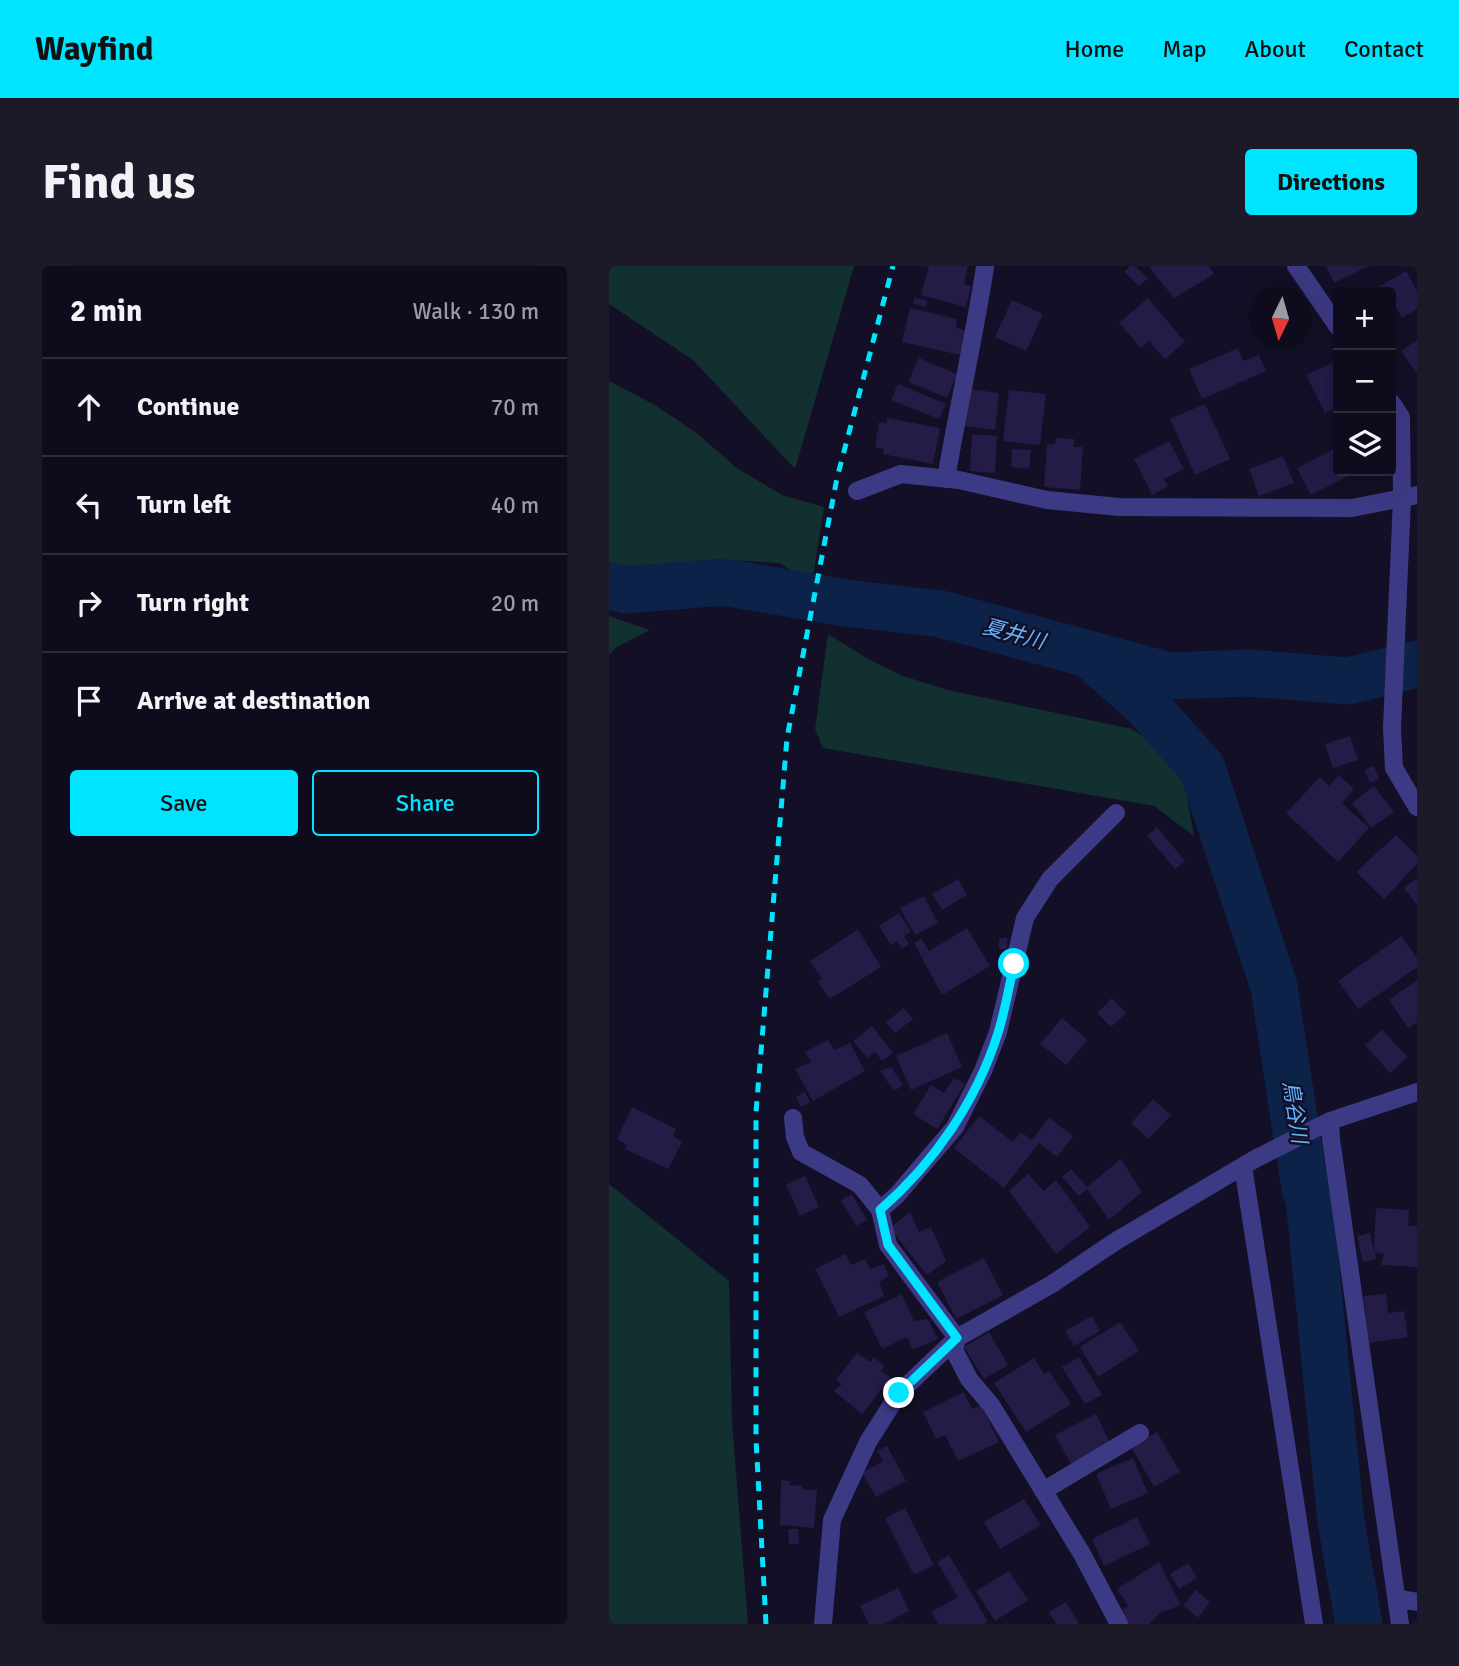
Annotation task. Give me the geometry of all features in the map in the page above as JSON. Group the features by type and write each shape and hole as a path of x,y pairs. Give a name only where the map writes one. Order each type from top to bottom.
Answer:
{"street":[{"path":"1296,266 1333,320"},
{"path":"946,479 985,267"},
{"path":"1396,410 1401,417 1409,497 1400,526 1392,728 1394,768 1417,807"},
{"path":"857,491 901,474 946,479 1047,500 1119,508 1352,508 1409,497"},
{"path":"880,1210 922,1168 955,1126 983,1071 998,1032 1025,918 1050,879 1116,813"},
{"path":"823,1624 832,1520 867,1442 899,1393 957,1338 1052,1284 1116,1241 1249,1163 1330,1121 1417,1092"},
{"path":"793,1118 795,1137 801,1152 860,1185 880,1210 888,1245 957,1338"},
{"path":"1330,1121 1400,1624"},
{"path":"1249,1163 1314,1624"},
{"path":"957,1338 954,1350 969,1378 991,1405 1082,1553 1119,1624"},
{"path":"1043,1491 1140,1433"},
{"path":"1396,1598 1417,1602"}],"green space":[{"path":"609,266 854,266 795,469 693,360 609,304"},
{"path":"609,381 655,405 695,432 738,469 782,495 824,507 812,583 780,563 746,561 642,578 609,574"},
{"path":"609,616 650,630 617,647 609,655"},
{"path":"828,634 868,659 903,676 948,690 1132,729 1160,749 1185,785 1194,836 1154,806 823,748 815,729"},
{"path":"609,1184 729,1281 732,1422 748,1624 609,1624"}],"building":[{"path":"929,266 968,266 964,284 971,286 966,307 921,295"},
{"path":"1130,266 1135,266 1148,278 1139,286 1124,272"},
{"path":"1209,266 1214,274 1174,298 1149,267"},
{"path":"1326,266 1369,266 1334,283"},
{"path":"1406,271 1417,291 1417,309 1402,318 1396,310 1396,287 1379,287"},
{"path":"914,298 927,300 926,307 913,304"},
{"path":"1148,298 1185,342 1165,359 1149,341 1141,348 1119,323"},
{"path":"1012,300 1043,314 1026,351 995,337"},
{"path":"910,308 957,319 956,328 966,330 960,355 902,342"},
{"path":"1417,340 1417,374 1401,351"},
{"path":"1238,348 1243,361 1259,355 1266,371 1202,399 1189,369"},
{"path":"919,358 957,374 947,398 908,382"},
{"path":"1333,362 1333,409 1325,413 1306,375"},
{"path":"898,384 946,404 939,419 891,400"},
{"path":"969,389 999,393 995,430 965,426"},
{"path":"1009,390 1046,394 1040,445 1003,441"},
{"path":"1205,404 1230,459 1195,475 1170,419"},
{"path":"887,418 940,428 933,464 883,454 884,449 875,447 879,422 887,424"},
{"path":"972,434 997,436 995,473 970,471"},
{"path":"1056,438 1074,439 1074,447 1083,447 1080,490 1044,487 1047,444 1055,444"},
{"path":"1169,441 1184,469 1164,479 1168,486 1152,495 1134,459"},
{"path":"1012,449 1031,450 1029,469 1011,467"},
{"path":"1333,450 1333,476 1348,476 1311,495 1297,468"},
{"path":"1283,456 1294,483 1259,496 1249,469"},
{"path":"1350,736 1358,760 1333,768 1325,744"},
{"path":"1374,766 1379,779 1370,783 1364,770"},
{"path":"1339,775 1354,789 1342,803 1369,828 1338,862 1286,813 1320,777 1329,786"},
{"path":"1374,786 1394,812 1371,828 1352,803"},
{"path":"1157,827 1185,861 1175,869 1147,836"},
{"path":"1396,835 1417,855 1417,864 1384,899 1356,872"},
{"path":"1417,878 1417,905 1404,888"},
{"path":"958,879 967,895 942,910 932,894"},
{"path":"924,896 938,923 915,935 900,908"},
{"path":"899,913 911,932 904,936 909,944 902,949 897,941 891,945 879,926"},
{"path":"967,928 990,966 942,995 914,943 921,938 929,951"},
{"path":"858,929 881,967 830,999 817,981 822,979 810,961"},
{"path":"1401,936 1417,958 1417,967 1358,1009 1338,981"},
{"path":"999,938 1007,938 1007,949 999,949"},
{"path":"1417,980 1417,1022 1408,1028 1389,1000"},
{"path":"1112,998 1126,1013 1111,1027 1097,1013"},
{"path":"904,1008 913,1019 895,1033 886,1022"},
{"path":"1062,1018 1088,1040 1066,1065 1040,1044"},
{"path":"872,1026 893,1053 882,1061 875,1052 867,1058 853,1041"},
{"path":"1382,1030 1408,1057 1390,1073 1365,1045"},
{"path":"947,1033 962,1067 911,1090 896,1056"},
{"path":"828,1040 834,1050 850,1043 865,1071 813,1101 795,1069 811,1062 805,1052"},
{"path":"891,1067 903,1085 894,1091 880,1071"},
{"path":"954,1078 965,1084 937,1129 913,1114 931,1085 944,1093"},
{"path":"805,1092 810,1102 801,1107 796,1097"},
{"path":"1153,1099 1171,1115 1148,1139 1131,1123"},
{"path":"632,1107 676,1129 673,1136 682,1142 668,1169 625,1149 627,1145 617,1139"},
{"path":"979,1116 1013,1142 1021,1132 1032,1140 1049,1118 1073,1136 1057,1157 1039,1143 1004,1188 954,1148"},
{"path":"1121,1159 1142,1192 1109,1220 1087,1189 1079,1196 1062,1177 1071,1169 1087,1187"},
{"path":"1028,1174 1044,1191 1056,1180 1090,1227 1056,1254 1009,1191"},
{"path":"805,1176 819,1207 800,1216 786,1185"},
{"path":"852,1194 867,1220 856,1226 841,1200"},
{"path":"1376,1208 1409,1210 1408,1226 1417,1226 1417,1267 1381,1265 1384,1254 1375,1252 1376,1259 1363,1262 1357,1236 1370,1233 1374,1251"},
{"path":"910,1212 919,1232 931,1227 946,1261 927,1275 890,1228"},
{"path":"846,1254 851,1265 865,1259 870,1269 884,1264 889,1276 879,1282 884,1296 839,1317 815,1269"},
{"path":"984,1258 1003,1295 956,1319 937,1282"},
{"path":"902,1294 914,1321 928,1319 938,1339 913,1350 907,1337 882,1349 864,1312"},
{"path":"1386,1294 1388,1313 1404,1311 1408,1337 1369,1343 1363,1296"},
{"path":"1092,1316 1100,1331 1074,1346 1065,1331"},
{"path":"1120,1322 1139,1351 1098,1377 1080,1347"},
{"path":"989,1332 1008,1365 984,1379 964,1347"},
{"path":"857,1353 870,1362 874,1357 885,1366 881,1371 891,1377 862,1414 834,1391 842,1384 836,1380"},
{"path":"1079,1357 1102,1395 1085,1404 1062,1367"},
{"path":"1034,1358 1044,1374 1049,1371 1071,1404 1026,1432 994,1383"},
{"path":"964,1392 972,1409 981,1405 999,1442 958,1461 945,1435 936,1439 923,1412"},
{"path":"1096,1414 1110,1443 1071,1464 1055,1435"},
{"path":"1157,1432 1180,1472 1154,1487 1131,1447"},
{"path":"887,1446 906,1481 876,1497 862,1473 883,1461 877,1451"},
{"path":"1133,1458 1148,1493 1111,1509 1096,1474"},
{"path":"781,1480 790,1481 790,1485 802,1486 802,1489 817,1490 814,1528 780,1525"},
{"path":"1024,1499 1041,1525 1000,1549 984,1522"},
{"path":"905,1508 934,1565 914,1575 885,1518"},
{"path":"1137,1517 1150,1544 1104,1566 1092,1539"},
{"path":"788,1529 798,1529 799,1544 789,1544"},
{"path":"949,1555 988,1622 938,1624 931,1612 958,1597 937,1562"},
{"path":"1159,1562 1181,1605 1160,1613 1149,1624 1127,1624 1119,1611 1128,1606 1117,1589"},
{"path":"1188,1563 1197,1578 1179,1589 1170,1574"},
{"path":"1009,1571 1028,1600 995,1621 976,1591"},
{"path":"898,1588 909,1611 883,1624 869,1624 860,1606"},
{"path":"1196,1590 1210,1602 1198,1618 1183,1605"},
{"path":"1066,1602 1079,1624 1056,1624 1049,1612"}],"waterway":[{"name":"夏井川","path":"609,586 626,590 723,582 846,603 941,614 1169,676 1248,673 1348,681 1417,664"},
{"name":"鳥谷川","path":"1091,656 1146,705 1202,768 1274,987 1305,1189 1309,1199 1341,1522 1359,1624"}],"railway":[{"path":"766,1624 756,1439 756,1112 787,738 837,478 893,266"}],"route":[{"path":"899,1393 957,1338 888,1245 880,1210 922,1168 955,1126 983,1071 998,1032 1014,964"}]}
